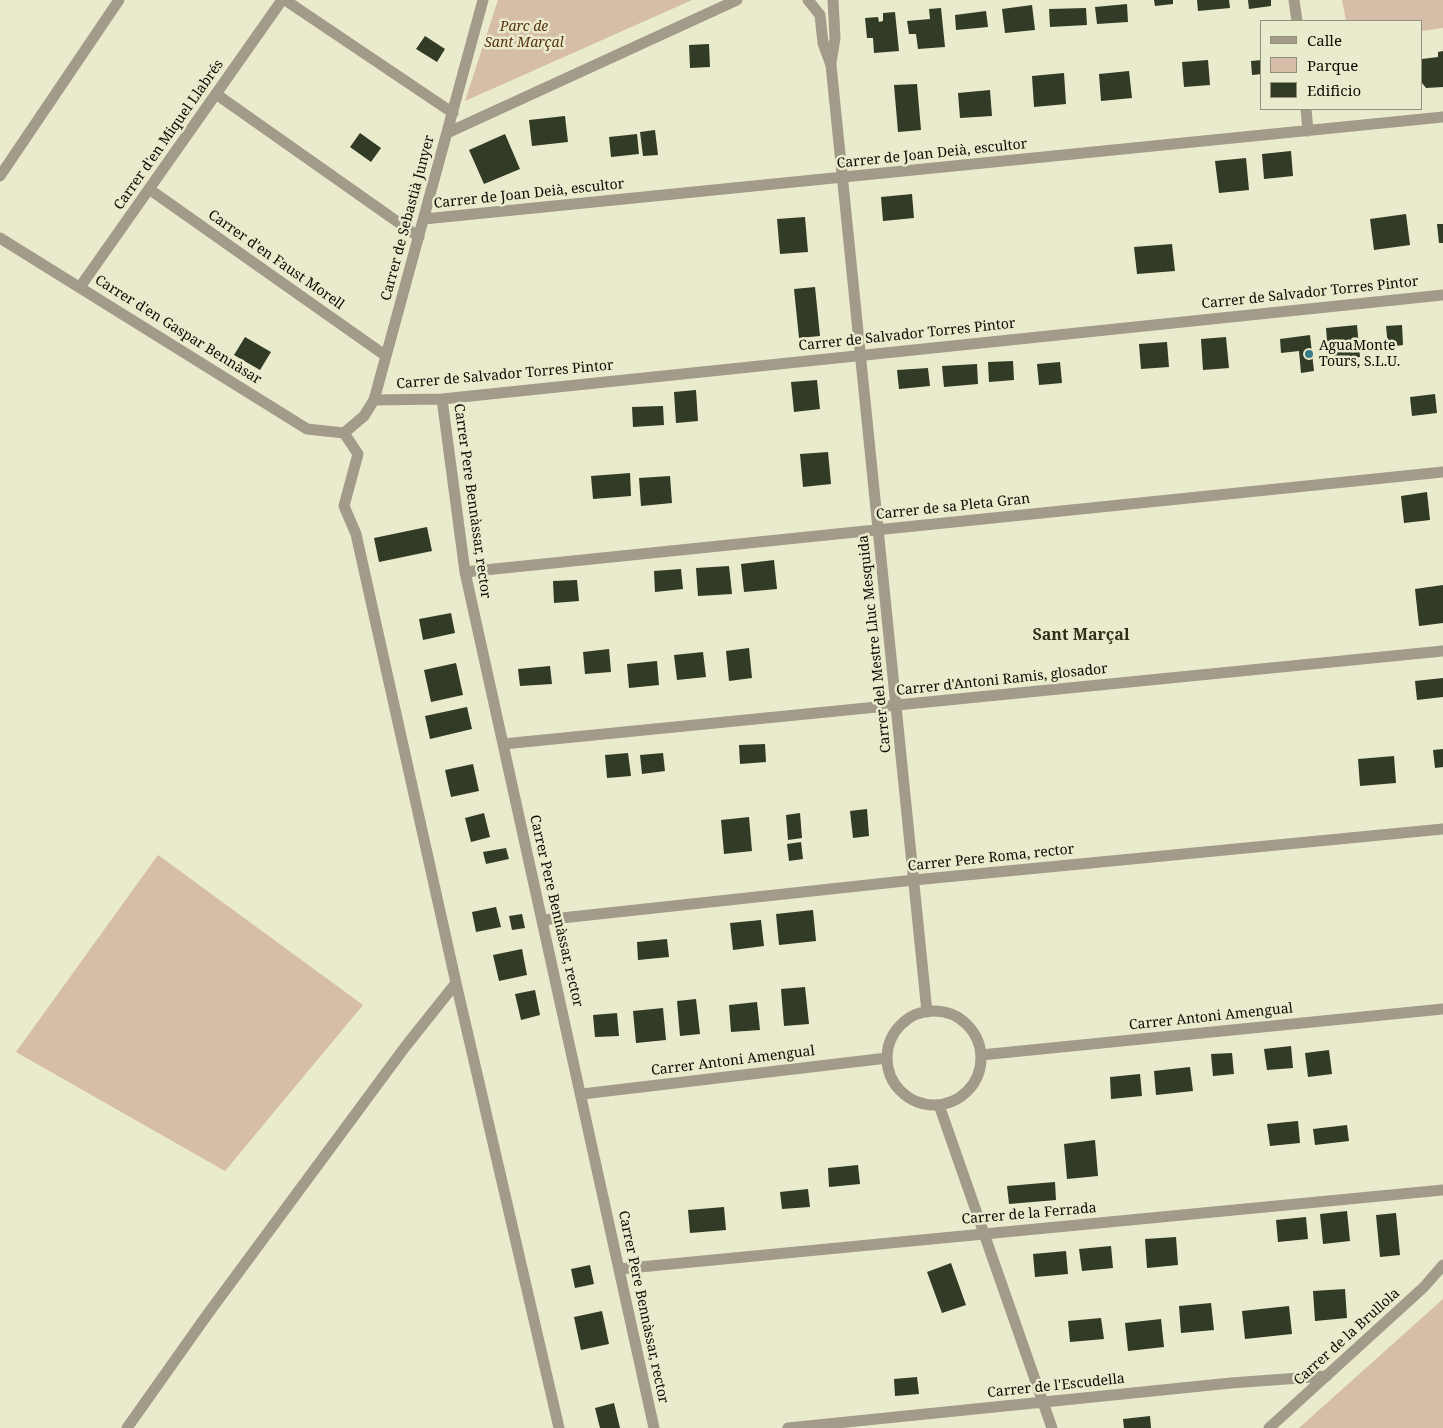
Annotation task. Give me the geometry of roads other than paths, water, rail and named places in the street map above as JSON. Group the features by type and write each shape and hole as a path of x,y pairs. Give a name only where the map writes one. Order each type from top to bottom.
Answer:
{"street":[{"path":"0,176 119,0"},
{"path":"283,0 453,113"},
{"name":"Carrer d'en Miquel Llabrés","path":"80,287 283,0"},
{"name":"Carrer de Sebastià Junyer","path":"344,433 364,416 374,400 483,0"},
{"path":"447,133 737,0"},
{"name":"Carrer del Mestre Lluc Mesquida","path":"808,0 820,15 823,43 831,64 927,1012"},
{"name":"Carrer del Mestre Lluc Mesquida","path":"831,64 836,38 834,0"},
{"path":"1294,0 1297,20"},
{"path":"216,94 419,237"},
{"path":"1306,110 1308,131"},
{"name":"Carrer de Joan Deià, escultor","path":"424,219 1443,117"},
{"name":"Carrer d'en Faust Morell","path":"149,189 386,356"},
{"name":"Carrer d'en Gaspar Bennàsar","path":"0,238 307,429 344,433"},
{"name":"Carrer de Salvador Torres Pintor","path":"374,400 442,399 1443,295"},
{"name":"Carrer Pere Bennàssar, rector","path":"442,399 465,572 582,1094 654,1428"},
{"path":"344,433 358,454 344,506 356,534 456,983 559,1428"},
{"name":"Carrer de sa Pleta Gran","path":"465,572 1443,472"},
{"name":"Carrer d'Antoni Ramis, glosador","path":"504,744 1443,651"},
{"name":"Carrer Pere Roma, rector","path":"543,920 914,880 1443,829"},
{"path":"127,1428 399,1055 456,983"},
{"name":"Carrer Antoni Amengual","path":"981,1055 1443,1009"},
{"path":"927,1012 943,1012 957,1017 969,1027 978,1040 981,1055 980,1069 974,1082 965,1094 953,1101 939,1105 923,1104 909,1098 897,1087 890,1074 887,1058 889,1045 899,1028 914,1015 927,1012"},
{"name":"Carrer Antoni Amengual","path":"582,1094 887,1058"},
{"path":"939,1105 1052,1428"},
{"name":"Carrer de la Ferrada","path":"619,1269 1443,1190"},
{"name":"Carrer de la Brullola","path":"1269,1428 1424,1288 1443,1265"},
{"name":"Carrer de l'Escudella","path":"788,1428 1231,1383 1326,1376"}],"place":[{"name":"AguaMonte Tours, S.L.U.","path":"1309,354"}],"district":[{"name":"Sant Marçal","path":"1081,635"}],"park label":[{"name":"Parc de Sant Marçal","path":"524,36"}]}
